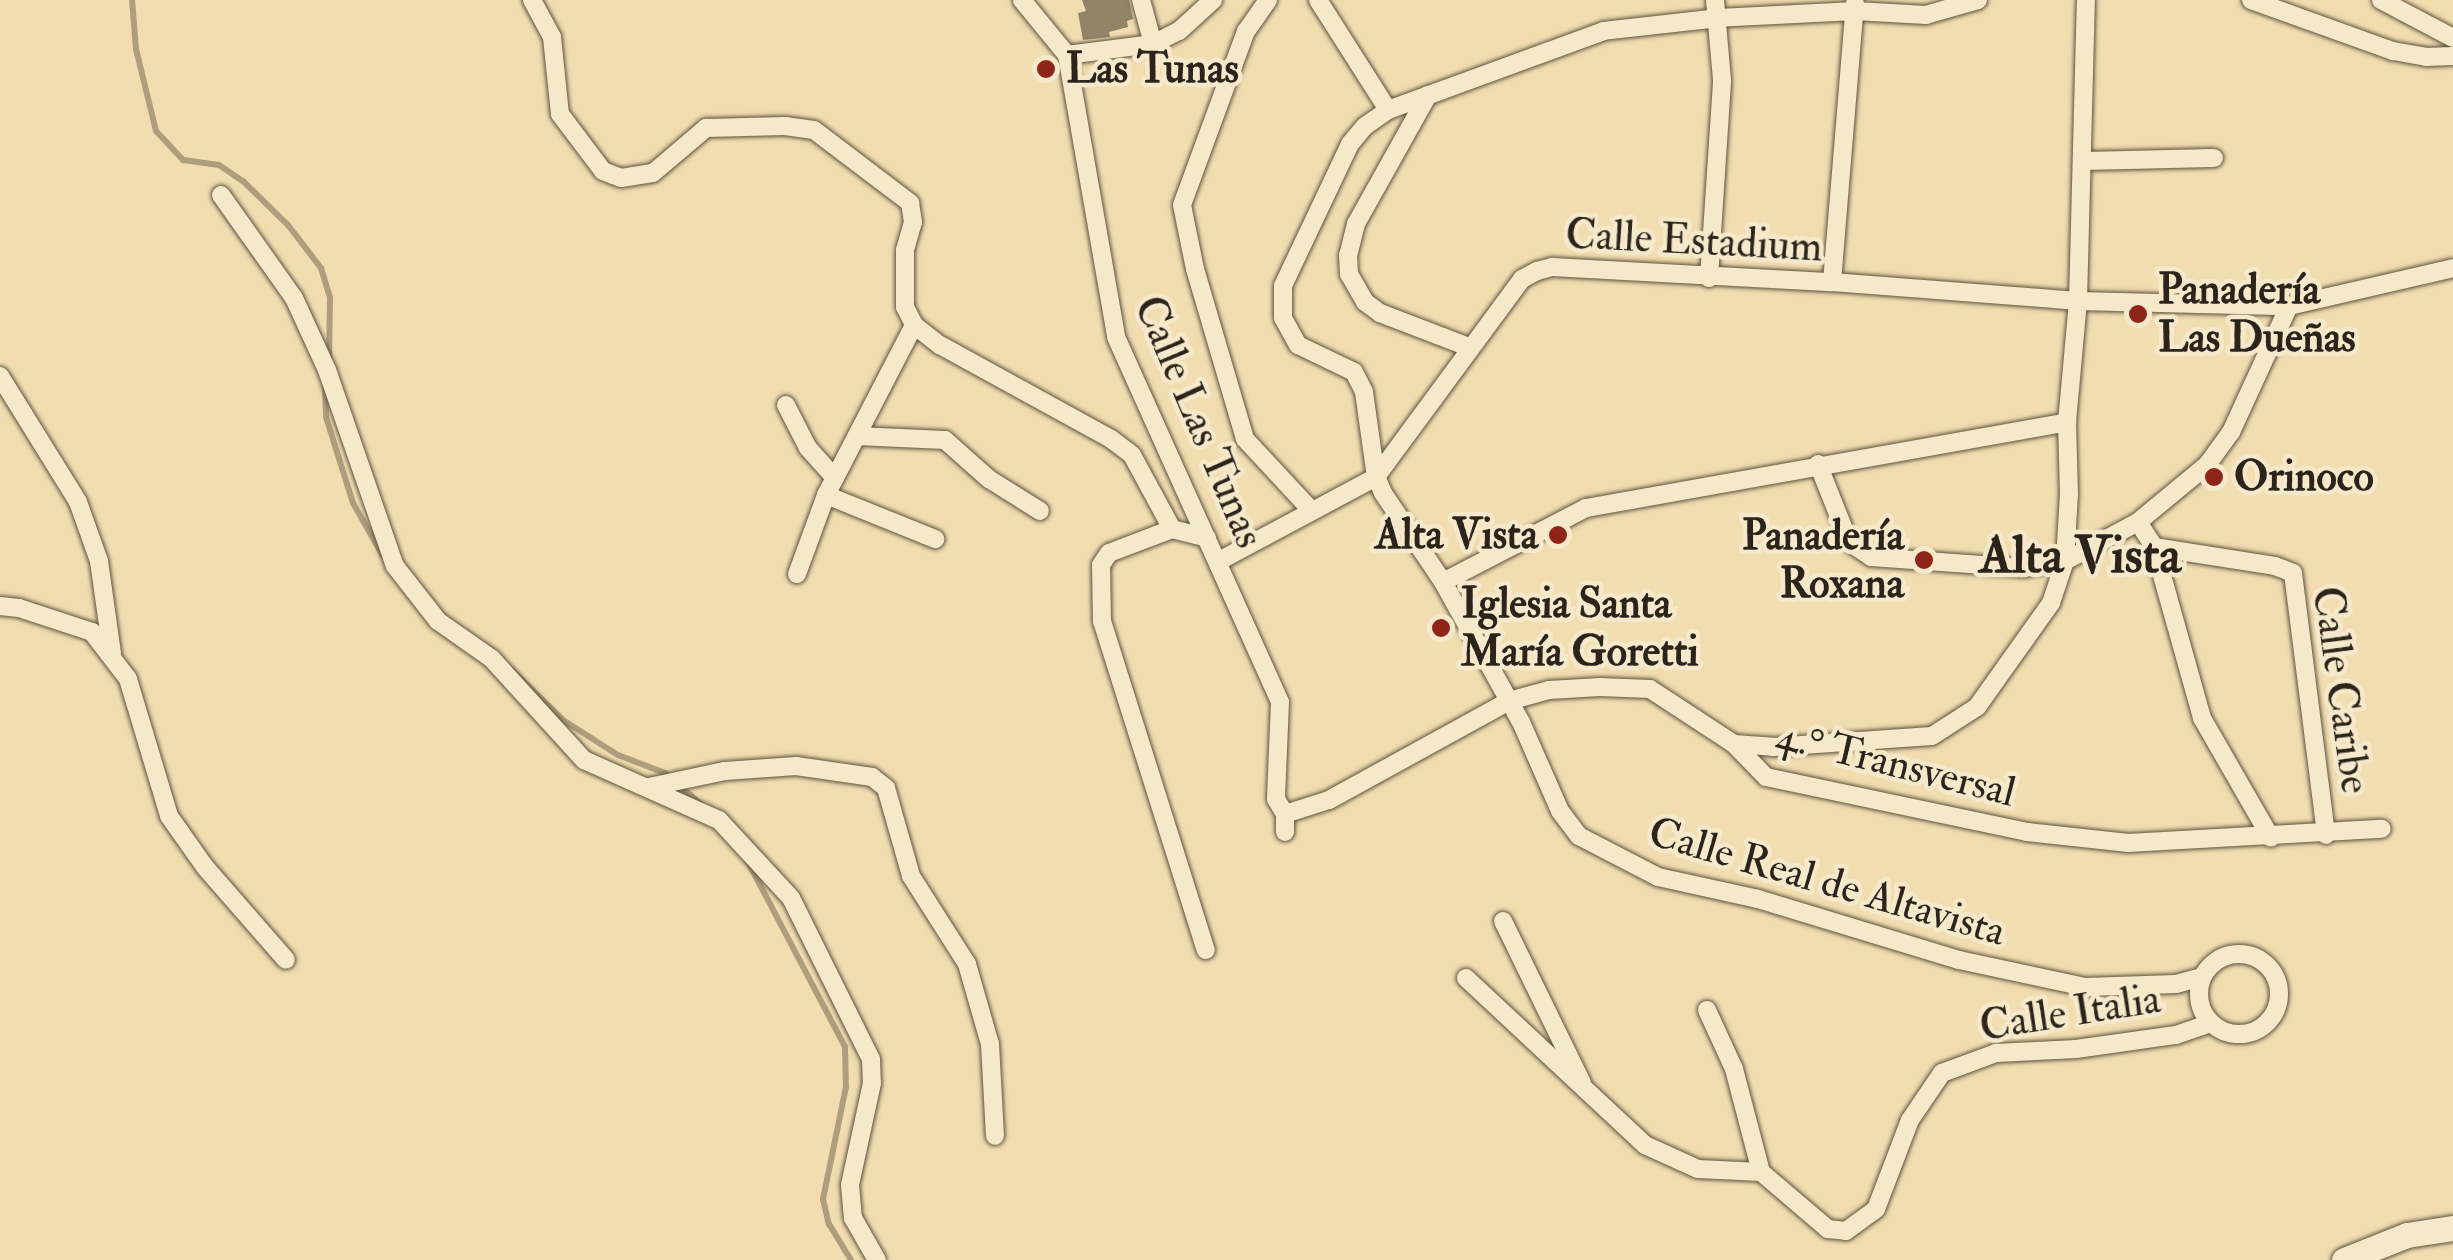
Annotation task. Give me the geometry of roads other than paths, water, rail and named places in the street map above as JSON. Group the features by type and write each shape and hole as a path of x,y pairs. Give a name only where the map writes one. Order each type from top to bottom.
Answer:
{"main road":[{"path":"2344,1260 2407,1235 2453,1228"}],"street":[{"path":"532,0 552,37 560,114 603,171 621,178 653,173 706,128 805,127 910,203 914,222 905,250 905,307 914,325 925,337 1111,438 1132,456 1172,530"},
{"name":"Calle Las Tunas","path":"1022,0 1066,55 1116,336 1280,702 1276,799 1285,823"},
{"path":"1141,0 1153,44"},
{"path":"1066,55 1153,44 1178,31 1213,0"},
{"path":"1268,0 1246,31 1182,206 1195,268 1245,439 1312,512"},
{"path":"1318,0 1388,110"},
{"name":"Calle Real de Altavista","path":"1978,0 1944,14 1855,6 1717,9 1604,31 1388,110 1365,126 1350,144 1283,286 1283,318 1298,345 1354,372 1364,392 1376,478 1442,582 1509,702 1560,811 1579,836 1658,877 1758,898 1959,960 2086,987 2176,984 2202,977"},
{"path":"1734,744 1773,747 1906,740 1953,726 1977,707 2051,604 2064,561 2067,422 2078,301 2086,0"},
{"path":"2250,0 2410,56 2453,56"},
{"path":"2381,0 2453,38"},
{"path":"1832,282 1855,6"},
{"path":"1710,278 1722,80 1717,9"},
{"path":"1428,94 1356,224 1348,254 1349,274 1365,302 1380,314 1471,348"},
{"path":"2082,160 2214,158"},
{"path":"221,196 294,298 327,370 395,566 438,621 492,659 584,760 719,820 791,898 872,1058 872,1083 850,1185 853,1218 877,1260"},
{"name":"Calle Estadium","path":"1219,561 1376,478 1522,278 1538,271 1552,268 1832,282 2078,301 2289,306 2453,268"},
{"path":"1818,464 1850,542 1870,558 2023,568 2064,561 2138,522 2206,465 2231,432 2289,306"},
{"path":"797,574 830,486 914,325"},
{"path":"0,376 78,502 99,561 113,659"},
{"path":"786,405 830,486 934,538"},
{"path":"1442,582 1586,508 2067,422"},
{"path":"857,436 945,440 989,479 1040,511"},
{"path":"2138,522 2154,547 2202,718 2271,838"},
{"path":"1206,950 1102,622 1100,564 1109,553 1172,530 1208,538"},
{"name":"Calle Caribe","path":"2154,547 2275,566 2293,574 2326,836"},
{"path":"0,606 20,608 92,632 128,679 169,816 205,867 286,960"},
{"name":"4.° Transversal","path":"1285,823 1509,702 1549,690 1650,689 1734,744 1766,778 2027,832 2128,843 2170,838 2326,836 2382,829"},
{"path":"648,787 724,772 796,766 872,776 886,788 911,876 967,964 990,1044 995,1136"},
{"path":"1504,921 1588,1094"},
{"path":"2236,954 2264,962 2278,984 2276,1010 2259,1030 2234,1034 2210,1023 2199,1002 2202,977 2222,957 2236,954"},
{"path":"1466,978 1645,1145 1698,1169 1762,1172 1734,1069 1707,1010"},
{"name":"Calle Italia","path":"1762,1172 1828,1230 1846,1230 1876,1209 1910,1120 1942,1073 1996,1053 2076,1049 2176,1035 2210,1023"}],"waterway":[{"path":"132,0 136,49 156,131 183,160 219,165 243,181 288,225 321,268 330,298 329,359"},
{"path":"325,386 326,417 353,503 383,556"},
{"path":"512,670 563,720 618,755 665,773 703,806"},
{"path":"748,862 845,1047 846,1087 823,1199 829,1224 851,1260"}],"place":[{"name":"Las Tunas","path":"1046,69"},
{"name":"Panadería Las Dueñas","path":"2138,314"},
{"name":"Orinoco","path":"2214,477"},
{"name":"Alta Vista","path":"1558,535"},
{"name":"Panadería Roxana","path":"1924,560"},
{"name":"Iglesia Santa María Goretti","path":"1441,628"}],"district":[{"name":"Alta Vista","path":"2080,556"}]}
